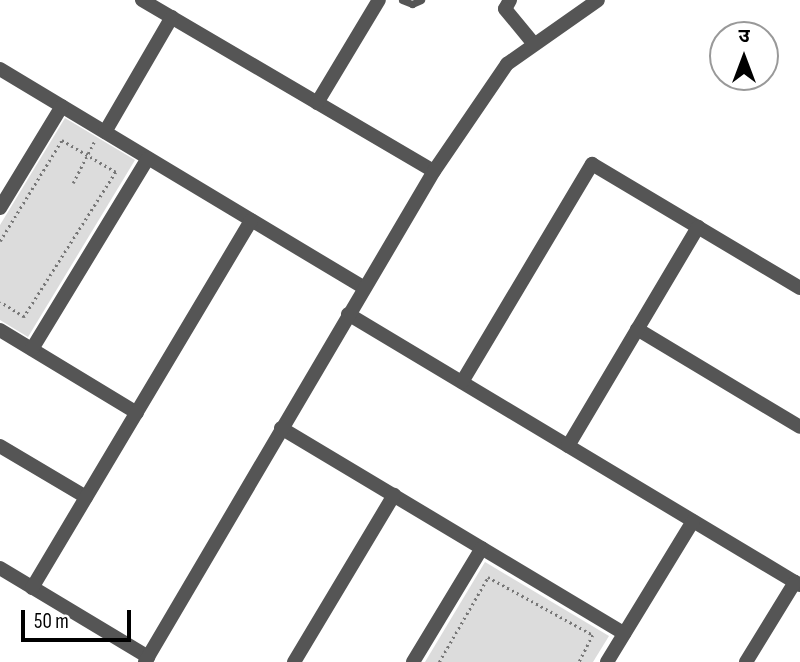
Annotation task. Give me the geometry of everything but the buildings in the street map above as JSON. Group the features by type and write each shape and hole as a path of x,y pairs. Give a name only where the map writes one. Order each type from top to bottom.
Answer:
{"street":[{"path":"142,0 434,171"},
{"path":"317,103 379,0"},
{"path":"510,0 505,9 534,44"},
{"path":"0,568 146,659 363,287 434,171 507,64 598,0"},
{"path":"103,131 172,17"},
{"path":"0,69 363,287"},
{"path":"0,208 62,106"},
{"path":"33,349 148,158"},
{"path":"461,382 592,164 800,288"},
{"path":"33,588 251,220"},
{"path":"568,446 698,227"},
{"path":"348,314 797,583 746,662"},
{"path":"637,329 800,427"},
{"path":"0,330 137,413"},
{"path":"281,428 624,633"},
{"path":"0,446 86,497"},
{"path":"294,662 394,495"},
{"path":"607,662 693,521"},
{"path":"413,662 482,548"}],"lane":[{"path":"402,0 412,4 421,0"}],"path":[{"path":"73,183 103,131"},
{"path":"0,241 62,140 116,172 24,317 0,302"},
{"path":"439,662 488,577 593,635 579,662"}],"shaded area":[{"path":"65,118 135,160 28,337 0,320 0,225"},
{"path":"485,562 609,636 593,662 425,662"}]}
